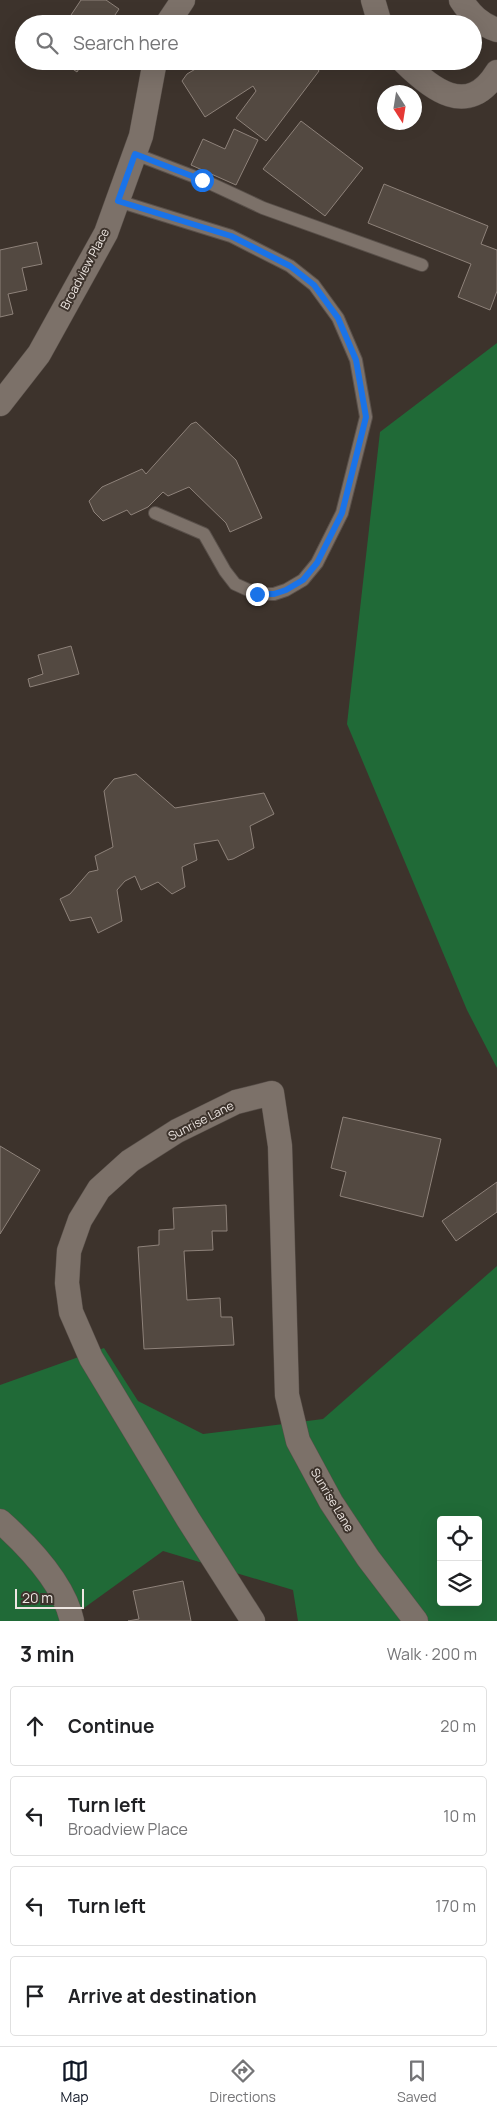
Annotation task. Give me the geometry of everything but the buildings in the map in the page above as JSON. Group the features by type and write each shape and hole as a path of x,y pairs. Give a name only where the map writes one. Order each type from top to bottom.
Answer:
{"street":[{"path":"173,15 183,0"},
{"path":"373,0 377,15"},
{"path":"461,0 471,15"},
{"path":"482,23 497,30"},
{"name":"Broadview Place","path":"0,404 39,354 106,233 141,136 153,70"},
{"path":"413,70 432,88 449,96 464,96 478,92 492,80 497,72"},
{"name":"Sunrise Lane","path":"253,1621 188,1520 91,1358 71,1312 68,1283 69,1251 80,1220 99,1189 130,1161 177,1131 236,1102 272,1093 280,1146 288,1395 298,1441 331,1502 368,1558 416,1621"},
{"path":"0,1521 20,1539 60,1589 72,1621"}],"lane":[{"path":"135,154 202,180 263,208 422,265"},
{"path":"118,201 231,236 290,266 314,285 338,318 356,360 366,417 342,513 317,563 303,580 286,590 274,594 257,594 235,584 225,571 204,534 155,513"}],"green space":[{"path":"497,343 497,1068 467,1010 347,724 380,432"},
{"path":"497,1266 497,1621 298,1621 293,1590 163,1551 66,1621 0,1621 0,1385 104,1348 138,1401 203,1434 323,1419"}],"route":[{"path":"202,180 135,154 118,201 231,236 290,266 314,285 338,318 356,360 366,417 342,513 317,563 303,580 286,590 274,594 257,594"}]}
